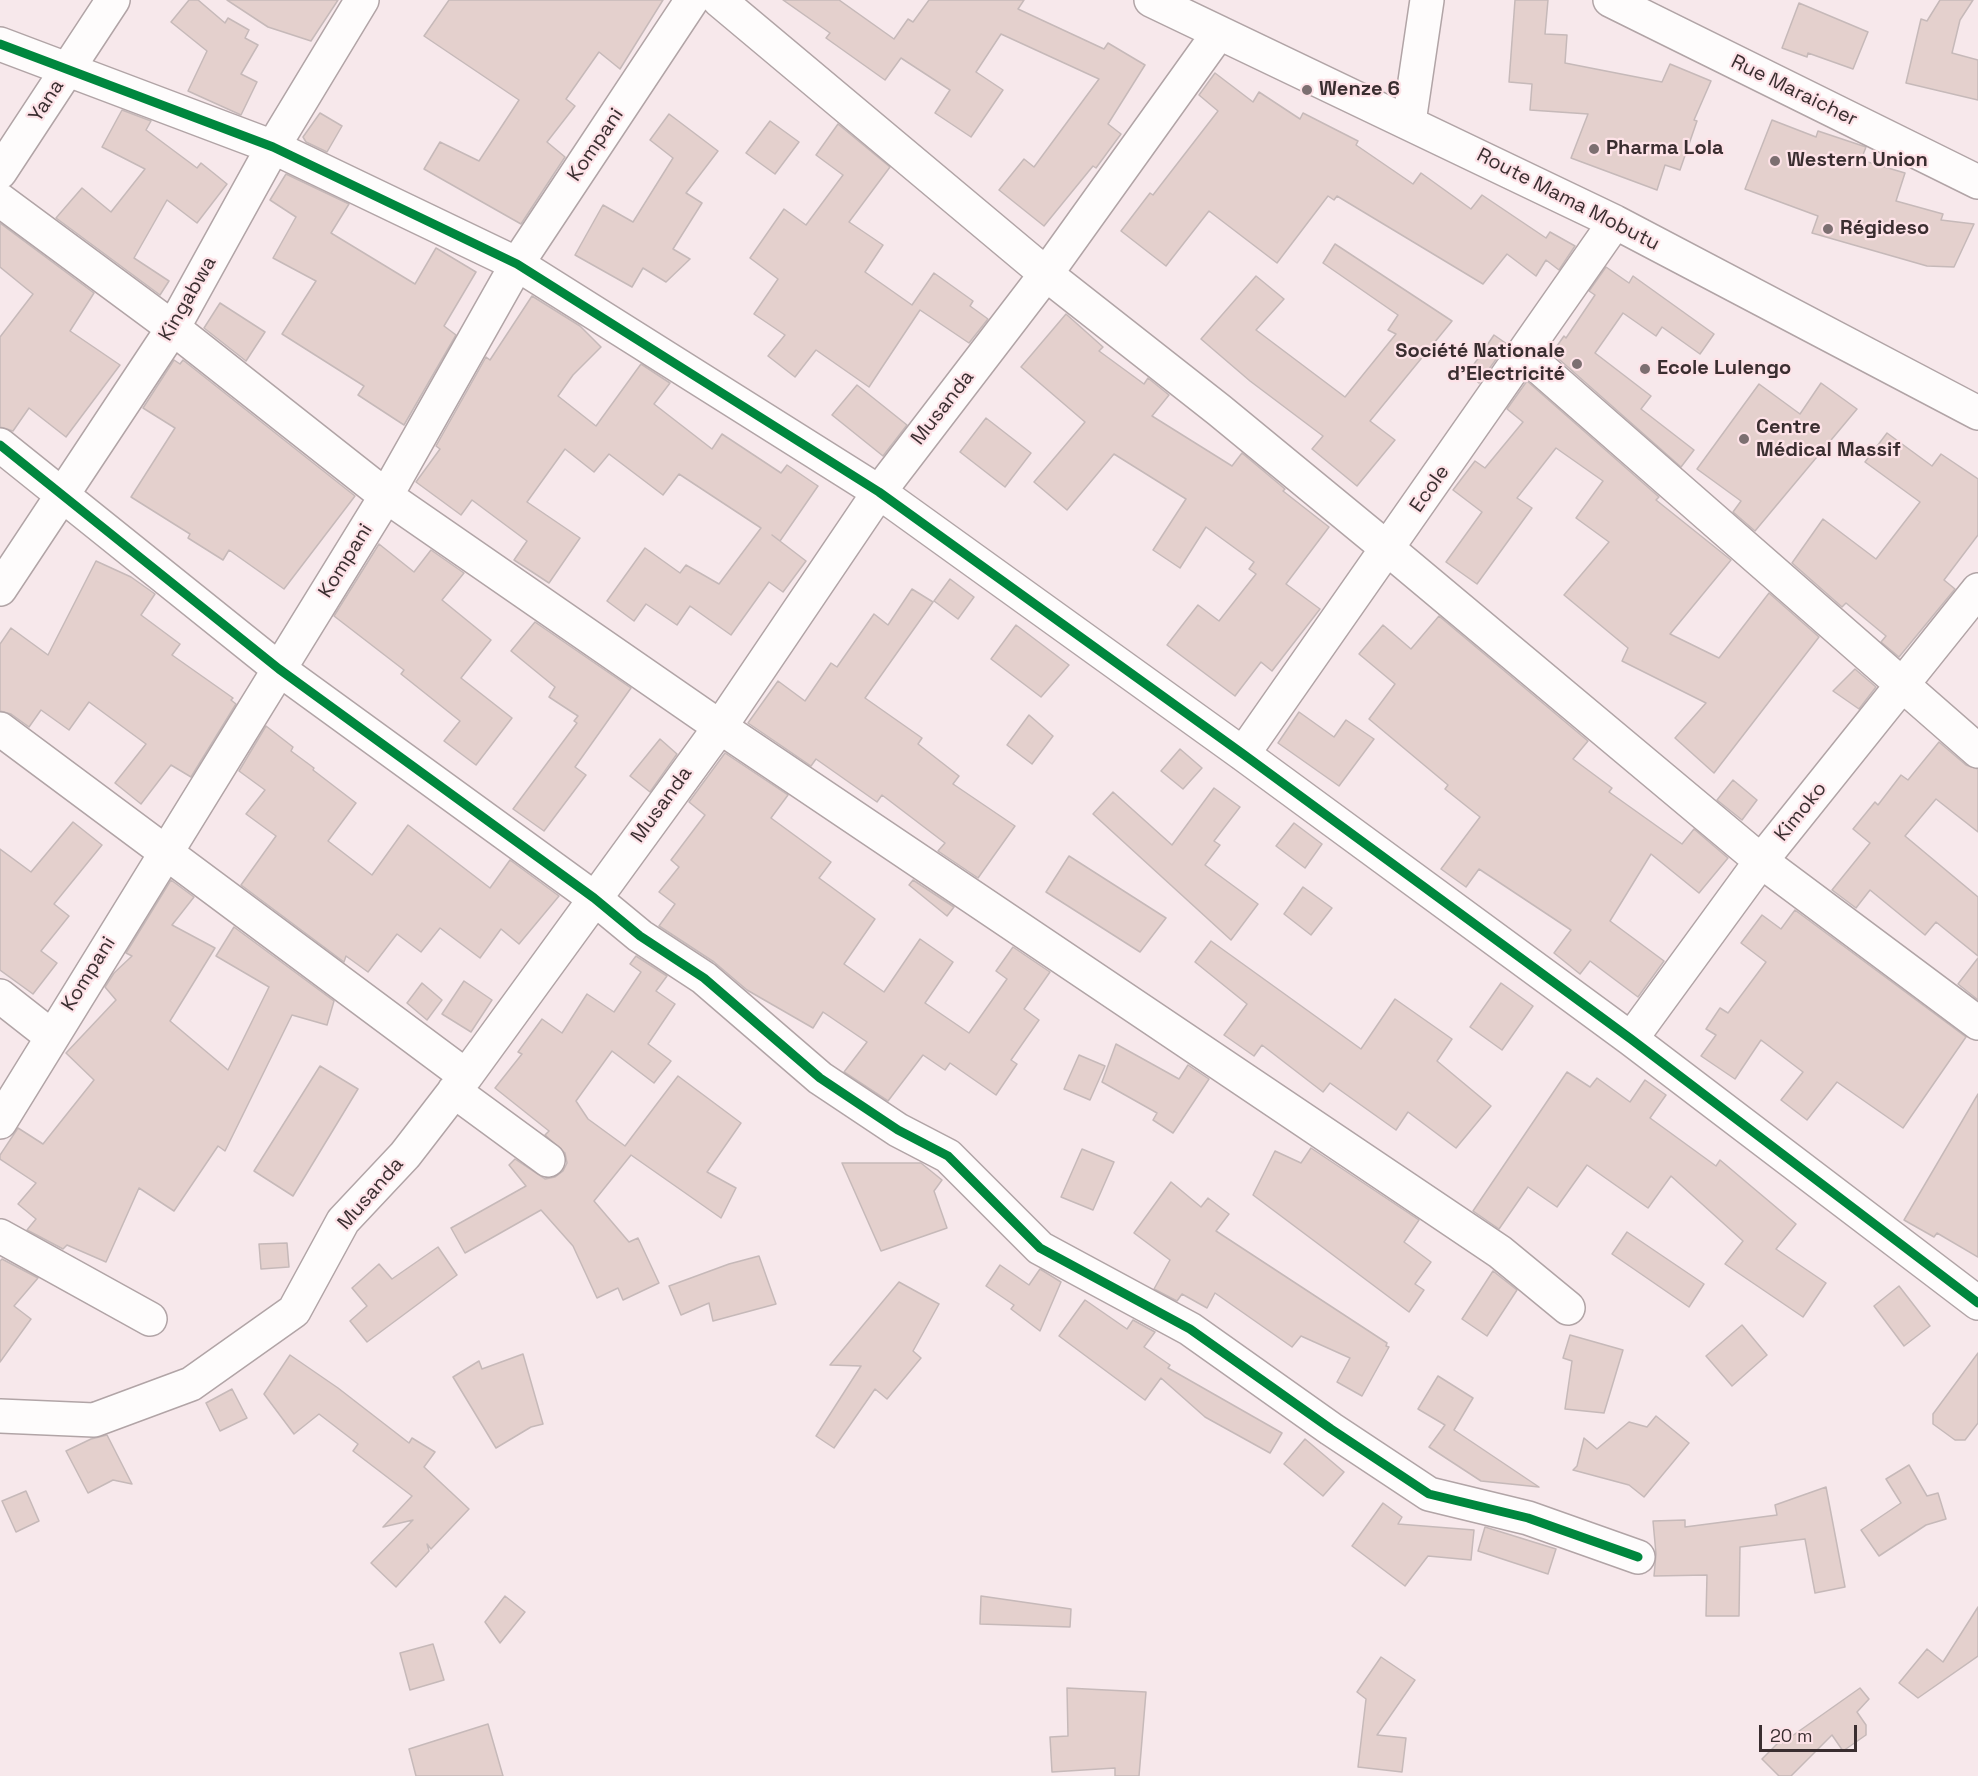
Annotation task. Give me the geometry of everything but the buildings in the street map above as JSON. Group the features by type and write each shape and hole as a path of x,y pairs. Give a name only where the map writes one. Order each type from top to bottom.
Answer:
{"street":[{"name":"Yana","path":"0,172 113,0"},
{"name":"Kingabwa","path":"0,589 172,328 273,147 362,0"},
{"name":"Kompani","path":"0,1122 164,852 386,496 517,264 692,0"},
{"path":"720,0 1046,274 1388,549 1761,861 1978,1023"},
{"name":"Route Mama Mobutu","path":"1151,0 1615,222 1978,413"},
{"path":"1409,122 1427,0"},
{"name":"Rue Maraicher","path":"1610,0 1978,182"},
{"name":"Musanda","path":"0,1416 94,1420 191,1384 294,1311 343,1221 405,1155 460,1084 720,727 879,492 1046,274 1218,34"},
{"path":"0,44 273,147 517,264 879,492 1243,754 1631,1039 1978,1303"},
{"path":"0,200 172,328 386,496 720,727 1500,1252 1568,1308"},
{"name":"Ecole","path":"1243,754 1615,222"},
{"path":"1523,353 1978,751"},
{"path":"0,445 279,669 594,898 640,936 704,978 820,1078 898,1130 948,1156 1040,1248 1190,1329 1331,1429 1429,1494 1528,1518 1638,1557"},
{"name":"Kimoko","path":"1631,1039 1761,861 1978,590"},
{"path":"0,729 164,852 460,1084 548,1160"},
{"path":"0,996 51,1036"},
{"path":"0,1236 150,1319"}],"cycle path":[{"path":"0,44 273,147 517,264 879,492 1243,754 1631,1039 1978,1303"},
{"path":"0,445 279,669 594,898 640,936 704,978 820,1078 898,1130 948,1156 1040,1248 1190,1329 1331,1429 1429,1494 1528,1518 1638,1557"}],"place":[{"name":"Wenze 6","path":"1307,90"},
{"name":"Pharma Lola","path":"1594,149"},
{"name":"Western Union","path":"1775,161"},
{"name":"Régideso","path":"1828,229"},
{"name":"Société Nationale d'Electricité","path":"1577,364"},
{"name":"Ecole Lulengo","path":"1645,369"},
{"name":"Centre Médical Massif","path":"1744,439"}]}
